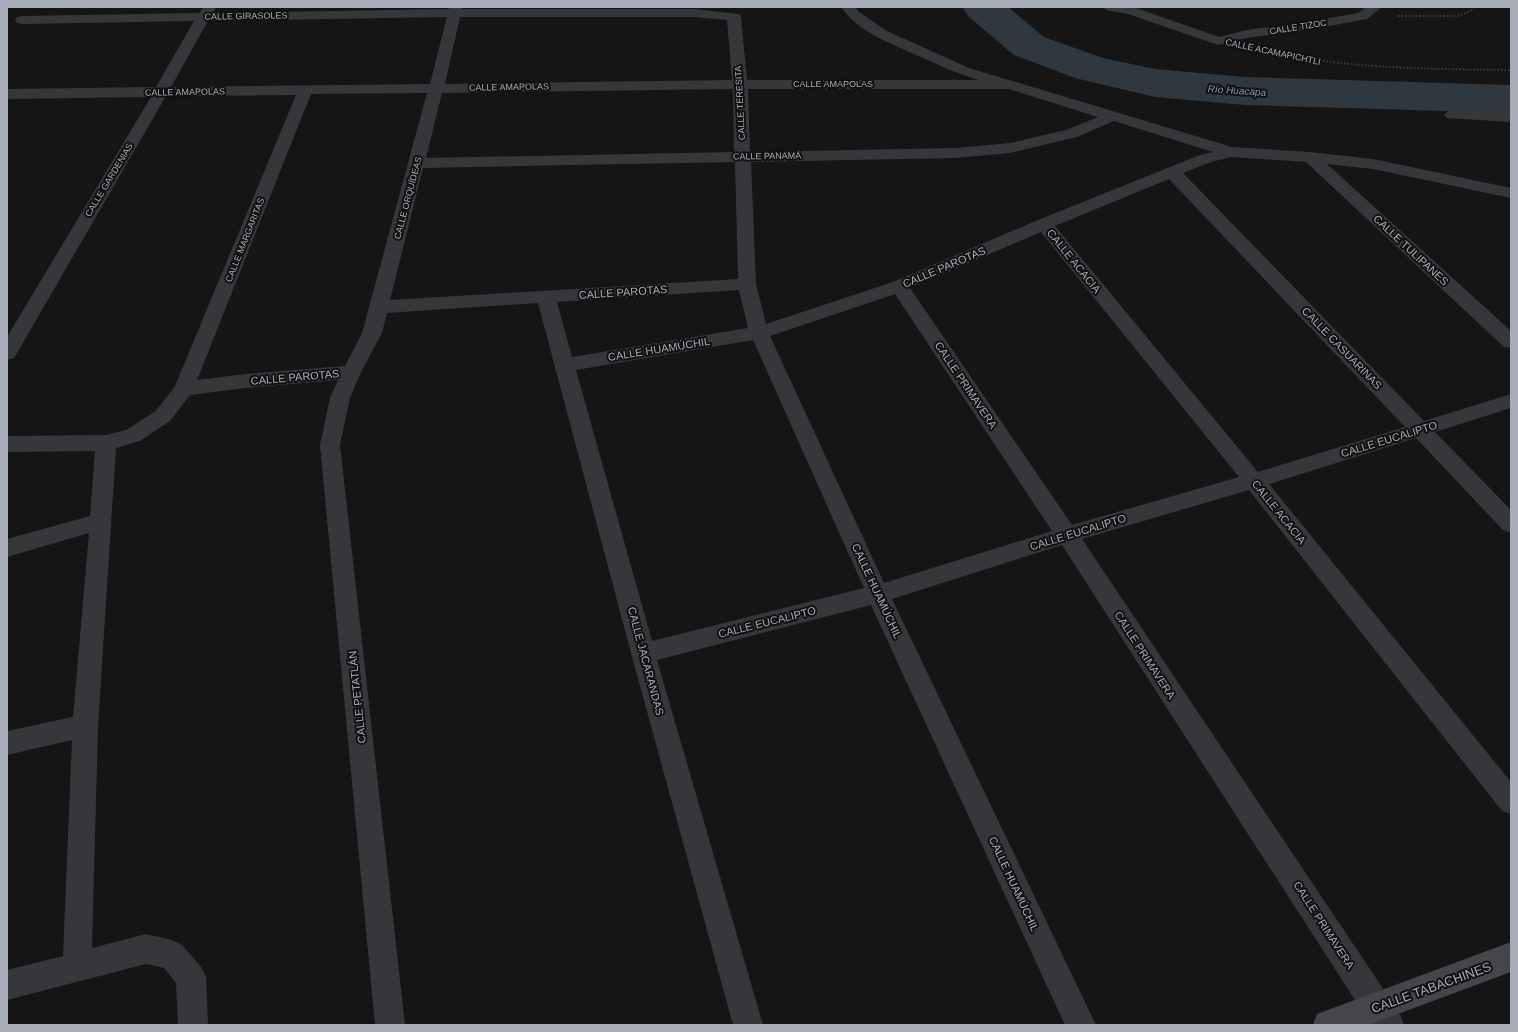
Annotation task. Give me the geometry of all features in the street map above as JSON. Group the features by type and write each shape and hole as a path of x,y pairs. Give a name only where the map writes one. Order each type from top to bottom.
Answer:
{"street":[{"path":"73,19 83,7"},
{"name":"CALLE ACAMAPICHTLI","path":"1111,7 1131,11 1218,41"},
{"name":"CALLE TIZOC","path":"1218,41 1246,34 1302,27 1362,16 1375,7"},
{"name":"CALLE GIRASOLES","path":"22,20 73,19 207,12 455,10 695,10 734,17"},
{"name":"CALLE ORQUÍDEAS","path":"379,307 455,10"},
{"path":"851,11 882,34 964,71 1231,152 1310,157 1373,164 1511,193"},
{"name":"CALLE GARDENIAS","path":"7,353 207,12"},
{"name":"CALLE TERESITA","path":"734,17 740,84 747,284"},
{"name":"CALLE AMAPOLAS","path":"12,94 740,84 1011,85"},
{"name":"CALLE MARGARITAS","path":"184,389 305,90"},
{"path":"7,109 12,94"},
{"path":"1452,115 1511,116"},
{"name":"CALLE PANAMÁ","path":"417,163 955,153 1010,148 1071,134 1113,116"},
{"name":"CALLE PAROTAS","path":"759,333 900,286 1044,224 1206,158 1231,152"},
{"name":"CALLE TULIPANES","path":"1310,157 1511,342"},
{"name":"CALLE CASUARINAS","path":"1172,172 1511,524"},
{"name":"CALLE ACACIA","path":"1044,224 1254,481 1511,802"},
{"path":"747,284 759,333"},
{"name":"CALLE PAROTAS","path":"184,389 246,380 351,372 372,333 379,307 747,284"},
{"name":"CALLE PRIMAVERA","path":"900,286 1067,535 1383,1016"},
{"name":"CALLE JACARANDAS","path":"546,297 643,653 748,1025"},
{"name":"CALLE HUAMÚCHIL","path":"565,365 759,333 878,594 1080,1025"},
{"name":"CALLE PETATLÁN","path":"351,372 340,398 330,445 390,1025"},
{"path":"7,444 106,443 133,436 163,416 184,389"},
{"name":"CALLE EUCALIPTO","path":"643,653 878,594 1067,535 1254,481 1511,401"},
{"path":"77,968 85,726 102,521 106,443"},
{"path":"7,548 102,521"},
{"path":"7,743 85,726"},
{"path":"7,985 146,949 172,955 192,977 193,1025"},
{"name":"CALLE TABACHINES","path":"1328,1025 1383,1016 1511,957"}],"path":[{"path":"1362,16 1458,16 1470,11 1474,7"},
{"name":"CALLE ACAMAPICHTLI","path":"1280,54 1318,62 1401,68 1511,70"}],"waterway":[{"name":"Río Huacapa","path":"983,7 1029,46 1091,69 1155,83 1245,91 1511,99"}]}
